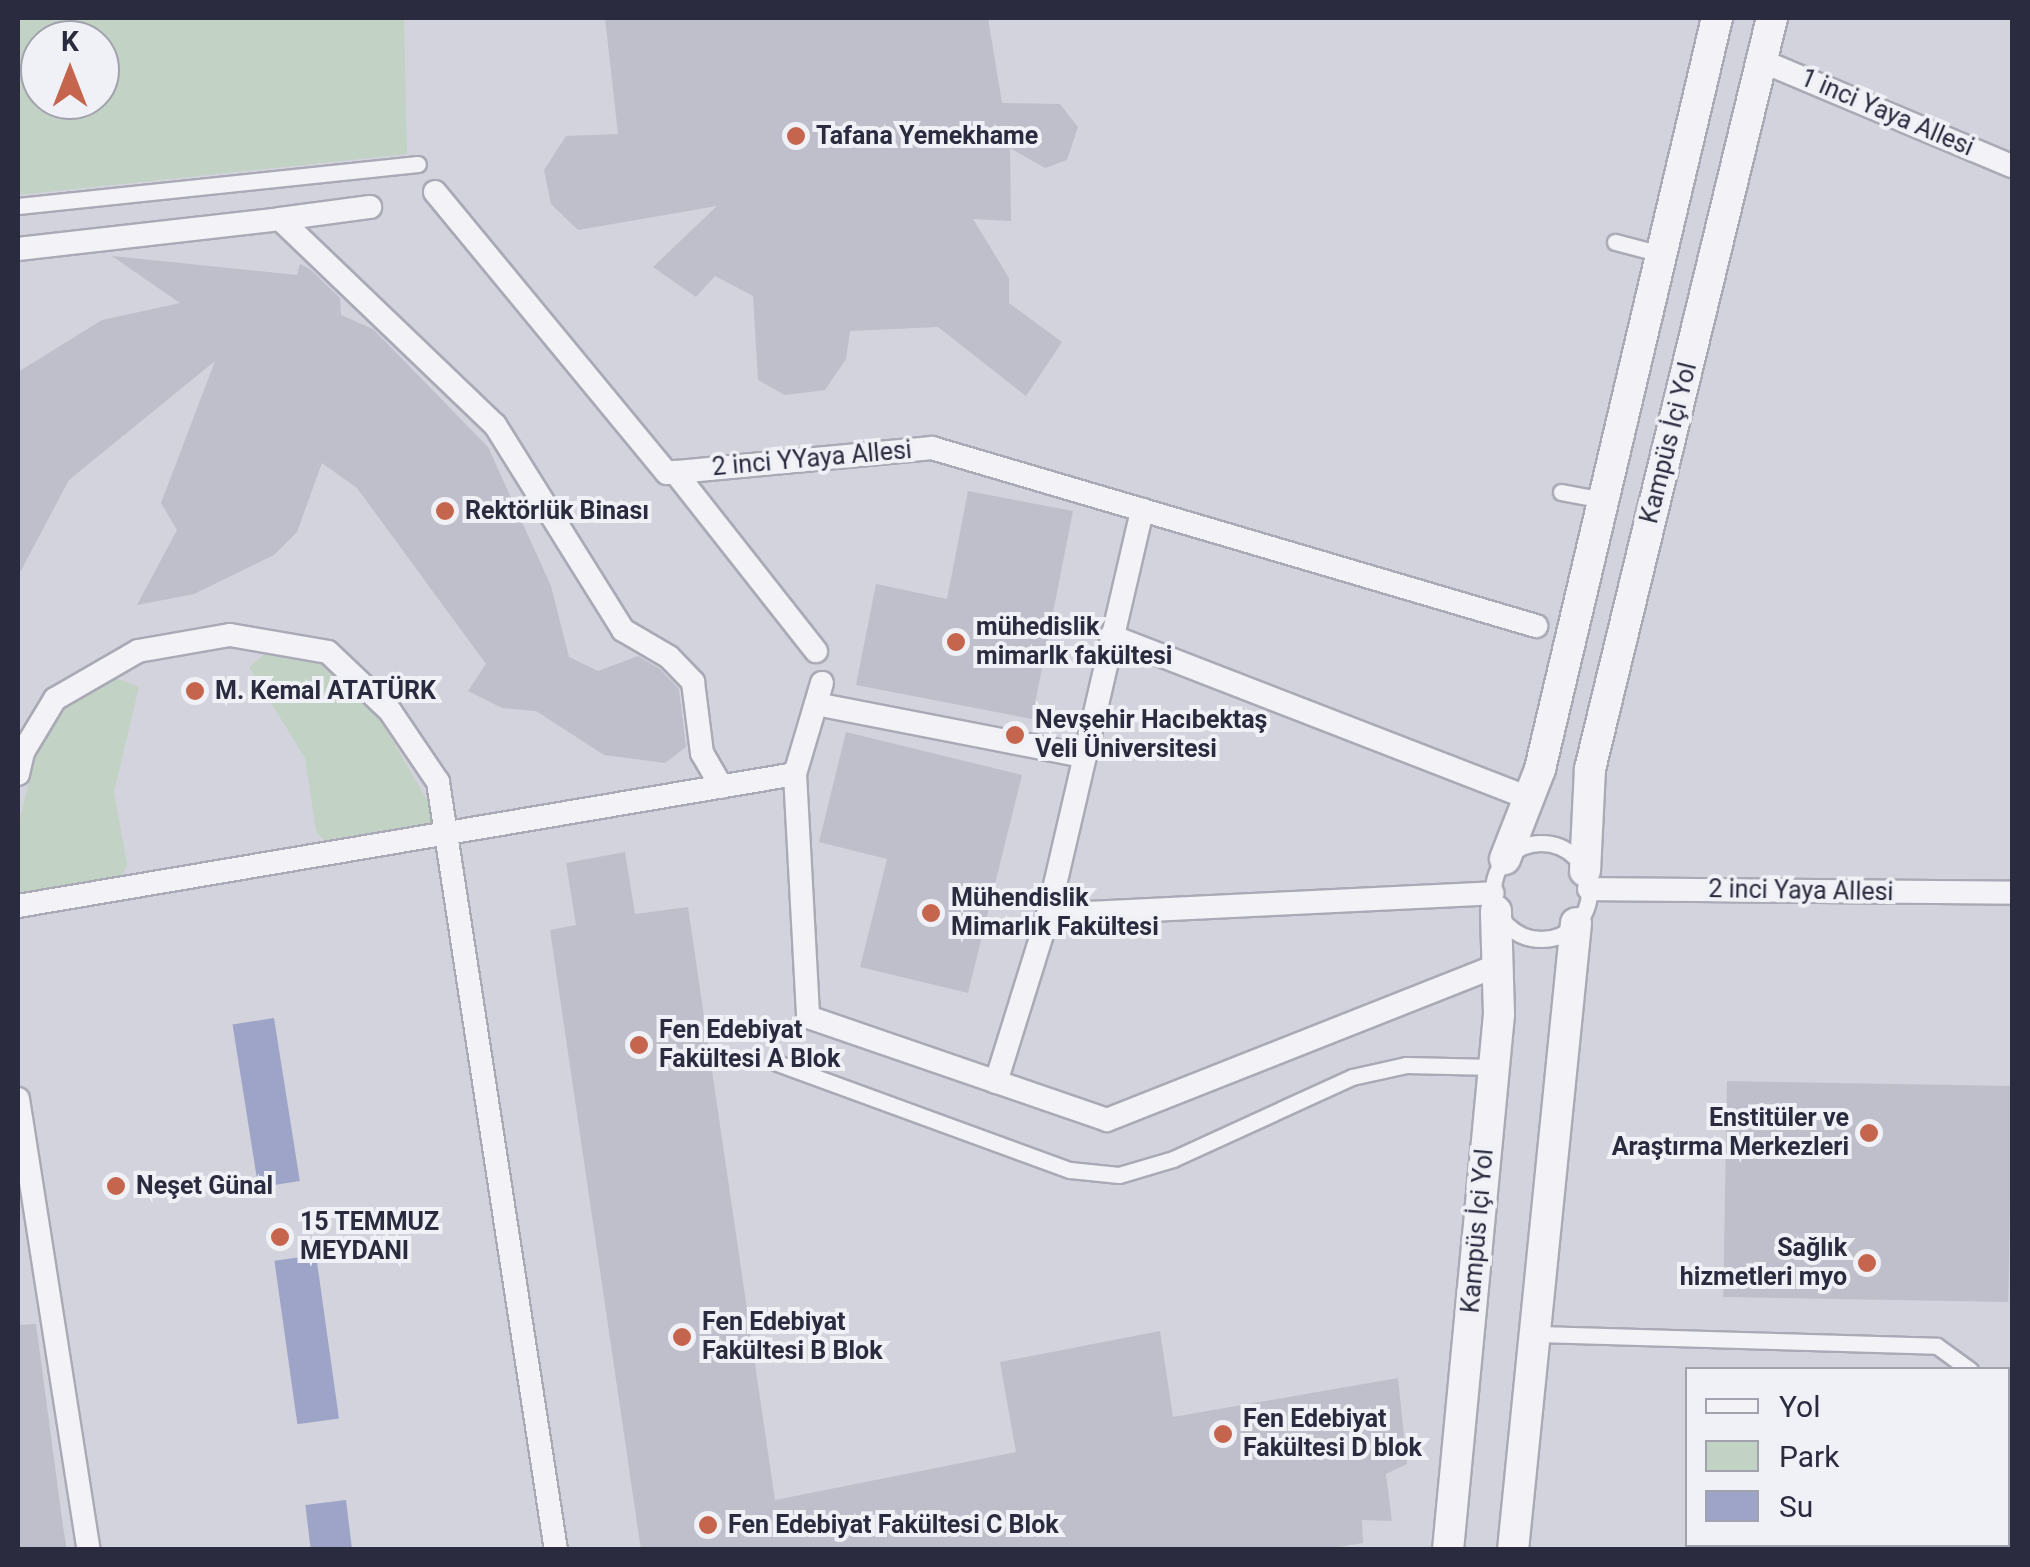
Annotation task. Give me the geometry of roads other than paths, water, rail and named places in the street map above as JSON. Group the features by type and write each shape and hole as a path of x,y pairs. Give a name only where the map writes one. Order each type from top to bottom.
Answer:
{"street":[{"name":"Kampüs İçi Yol","path":"1505,858 1528,798 1717,18"},
{"name":"Kampüs İçi Yol","path":"1587,880 1590,769 1772,18"},
{"name":"1 inci Yaya Allesi","path":"1762,61 2012,166"},
{"name":"2 inci YYaya Allesi","path":"435,192 667,473 932,448 1536,626"},
{"path":"18,249 370,207"},
{"path":"280,219 495,425 623,630 693,682 702,753 722,787"},
{"path":"675,472 816,650"},
{"path":"1603,500 1651,520"},
{"path":"996,1082 1048,916 1142,510"},
{"path":"18,774 23,752 55,699 138,650 230,635 328,652 390,711 438,782 556,1550"},
{"path":"1111,636 1528,798"},
{"path":"1084,756 819,694 795,774 808,1017 1107,1120 1498,965"},
{"path":"18,906 795,774"},
{"name":"2 inci Yaya Allesi","path":"1587,880 2012,893"},
{"name":"Kampüs İçi Yol","path":"1448,1550 1494,1067 1498,965 1494,902"},
{"path":"1048,916 1494,902"},
{"path":"1513,1550 1576,924"},
{"path":"18,1099 89,1550"}],"lane":[{"path":"18,206 418,164"},
{"path":"1615,242 1661,254"},
{"path":"1562,492 1603,500"},
{"path":"1538,842 1558,846 1587,880 1576,924 1542,940 1508,926 1494,902 1505,858 1538,842"},
{"path":"778,1063 1070,1170 1118,1175 1173,1159 1352,1077 1406,1064 1494,1067"},
{"path":"1537,1334 1937,1346 1966,1367"}],"water":[{"path":"274,1018 300,1181 258,1188 233,1025"},
{"path":"316,1255 339,1418 297,1424 274,1261"},
{"path":"346,1500 352,1549 311,1550 305,1505"}],"place":[{"name":"Tafana Yemekhame","path":"796,136"},
{"name":"Rektörlük Binası","path":"445,511"},
{"name":"mühedislik mimarlk fakültesi","path":"956,642"},
{"name":"M. Kemal ATATÜRK","path":"195,691"},
{"name":"Nevşehir Hacıbektaş Veli Üniversitesi","path":"1015,735"},
{"name":"Mühendislik Mimarlık Fakültesi","path":"931,913"},
{"name":"Fen Edebiyat Fakültesi A Blok","path":"639,1045"},
{"name":"Enstitüler ve Araştırma Merkezleri","path":"1869,1133"},
{"name":"Neşet Günal","path":"116,1186"},
{"name":"15 TEMMUZ MEYDANI","path":"280,1237"},
{"name":"Sağlık hizmetleri myo","path":"1867,1263"},
{"name":"Fen Edebiyat Fakültesi B Blok","path":"682,1337"},
{"name":"Fen Edebiyat Fakültesi D blok","path":"1223,1434"},
{"name":"Fen Edebiyat Fakültesi C Blok","path":"708,1525"}]}
